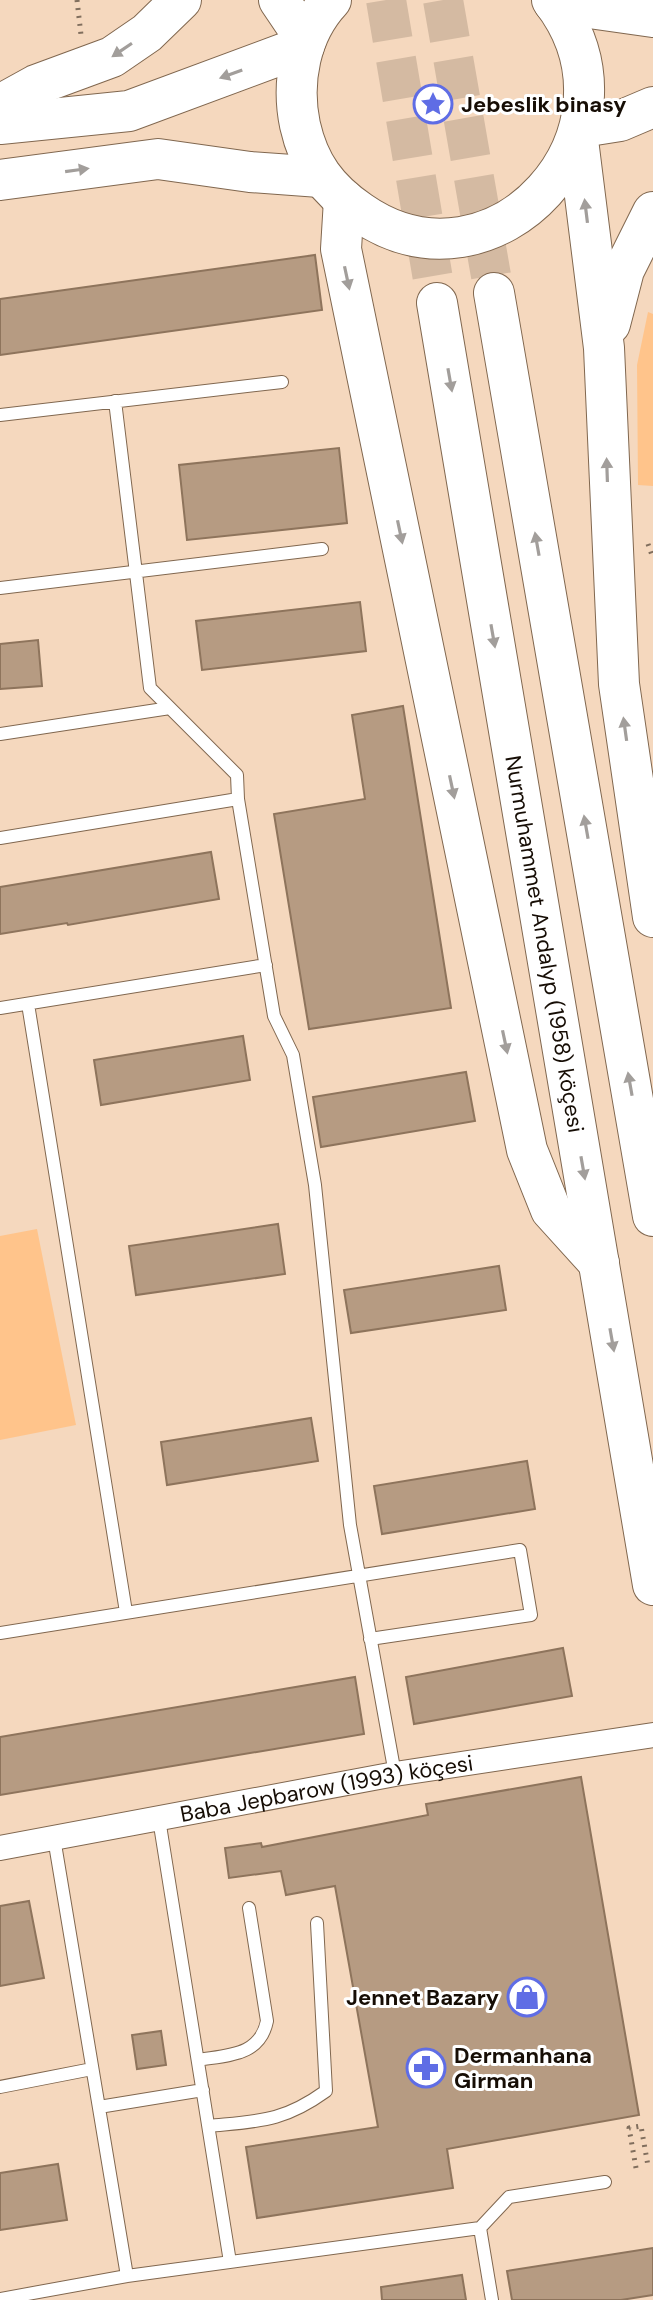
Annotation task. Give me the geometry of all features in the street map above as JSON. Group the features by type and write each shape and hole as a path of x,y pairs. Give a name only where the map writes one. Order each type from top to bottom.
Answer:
{"main road":[{"path":"0,105 36,85 112,57 147,33 181,0"},
{"path":"279,0 305,43"},
{"path":"331,0 305,43 297,77 296,109 303,140 332,189 377,224 406,234 436,238 466,235 496,227 523,212 546,192 565,168 580,134 653,107"},
{"path":"553,1 653,17"},
{"path":"553,1 571,29 582,59 586,89 580,134 604,348 619,684 653,917"},
{"path":"0,124 129,111 305,43"},
{"path":"0,180 158,159 250,172 332,189"},
{"path":"332,189 341,249 527,1150 551,1210 599,1263"},
{"path":"604,348 624,270 653,212"},
{"path":"494,293 653,1216"},
{"name":"Nurmuhammet Andalyp (1958) köçesi","path":"437,303 653,1585"}],"street":[{"name":"Baba Jepbarow (1993) köçesi","path":"0,1848 395,1774 653,1735"}],"lane":[{"path":"0,415 282,382"},
{"path":"115,401 150,688 237,775 238,799 274,1016 293,1055 315,1185 350,1525 395,1774"},
{"path":"0,588 322,549"},
{"path":"0,734 170,708"},
{"path":"0,838 238,799"},
{"path":"0,1008 266,965"},
{"path":"28,1004 126,1612"},
{"path":"0,1633 520,1550 531,1615 370,1639"},
{"path":"159,1819 230,2262"},
{"path":"54,1838 127,2276"},
{"path":"198,2060 242,2053 251,2049 265,2032 267,2021 249,1908"},
{"path":"209,2126 274,2119 307,2105 326,2091 317,1923"},
{"path":"0,2087 92,2069"},
{"path":"99,2107 203,2090"},
{"path":"0,2299 127,2276 480,2228 509,2197 605,2182"},
{"path":"480,2228 492,2300"}],"path":[{"path":"77,0 82,42"},
{"path":"636,2168 629,2128 641,2126 648,2166"}],"shaded area":[{"path":"648,312 653,314 653,486 638,485 637,365"},
{"path":"37,1229 76,1425 0,1440 0,1236"}],"building":[{"path":"315,255 322,310 0,355 0,299"},
{"path":"339,448 347,523 187,540 179,465"},
{"path":"360,602 366,651 202,670 196,621"},
{"path":"38,640 42,686 0,689 0,644"},
{"path":"403,706 451,1008 309,1029 274,814 365,799 352,715"},
{"path":"211,852 219,899 0,934 0,887"},
{"path":"243,1036 250,1080 101,1105 94,1060"},
{"path":"466,1072 475,1121 321,1147 313,1097"},
{"path":"278,1224 285,1274 136,1295 129,1246"},
{"path":"499,1266 506,1310 351,1333 344,1290"},
{"path":"311,1418 318,1461 167,1485 161,1442"},
{"path":"527,1461 535,1509 382,1534 374,1486"},
{"path":"563,1648 572,1696 414,1724 406,1677"},
{"path":"355,1677 364,1734 0,1795 0,1737"},
{"path":"581,1777 639,2115 447,2149 453,2188 257,2218 246,2147 378,2127 335,1886 286,1895 281,1871 229,1878 225,1848 261,1843 262,1847 428,1815 426,1804"},
{"path":"29,1901 44,1978 0,1986 0,1906"},
{"path":"161,2031 166,2065 137,2069 132,2035"},
{"path":"58,2164 67,2220 0,2230 0,2173"},
{"path":"653,2248 653,2295 621,2300 512,2300 507,2271"},
{"path":"462,2275 466,2300 382,2300 381,2287"}],"tunnel":[{"path":"386,0 437,303"},
{"path":"443,0 494,293"}],"place":[{"name":"Jebeslik binasy","path":"433,104"},
{"name":"Jennet Bazary","path":"527,1997"},
{"name":"Dermanhana Girman","path":"426,2068"}]}
